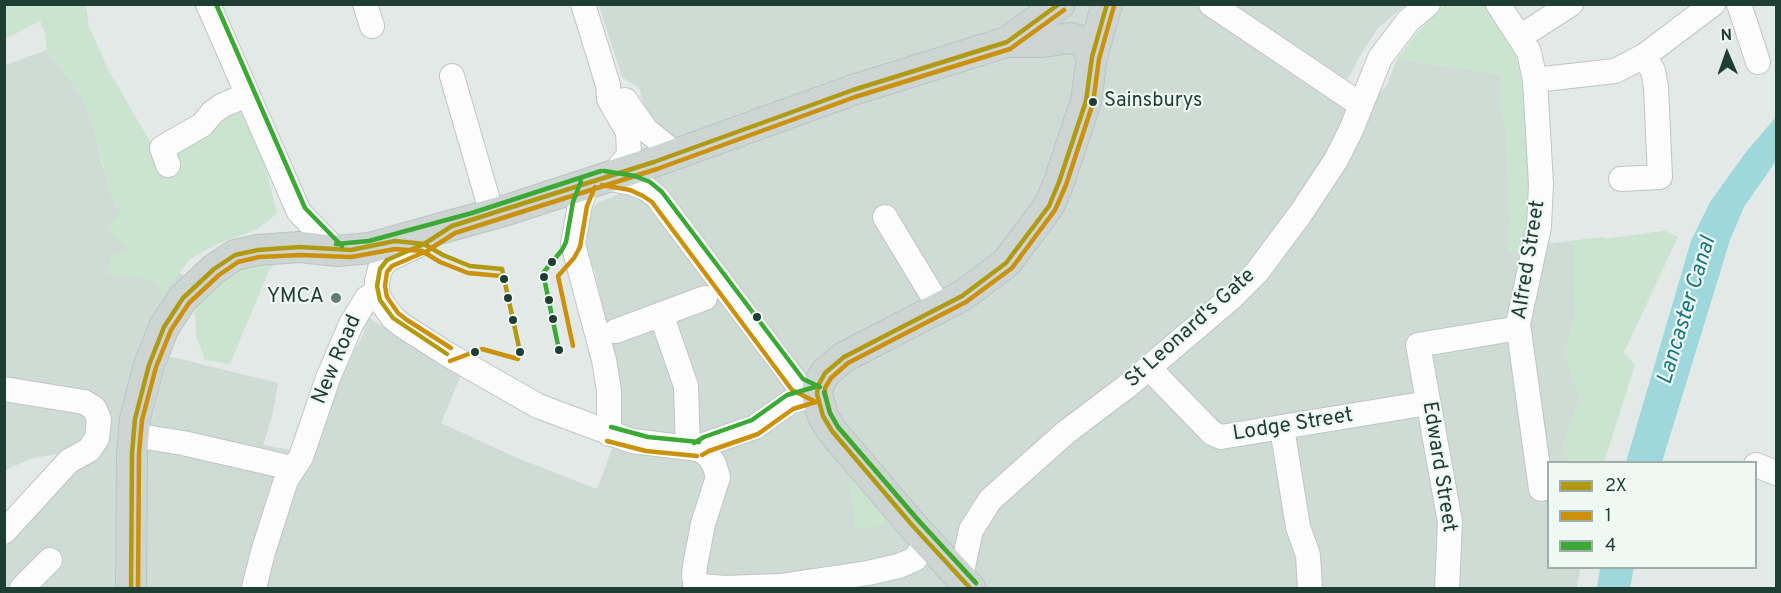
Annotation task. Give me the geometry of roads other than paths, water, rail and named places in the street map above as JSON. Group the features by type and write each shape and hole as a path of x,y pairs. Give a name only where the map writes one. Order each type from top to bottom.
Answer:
{"main road":[{"path":"131,588 133,435 135,419 156,346 173,311 214,269 235,255 277,247 337,251 370,248 492,214 676,154 853,90 1007,42 1057,8"},
{"path":"965,582 832,431 823,416 817,394 818,386 825,373 844,357 962,296 1006,263 1049,206 1086,101 1092,57 1104,14"},
{"path":"1007,42 1042,42 1071,38 1084,42 1092,57"}],"street":[{"path":"208,4 299,212 337,251"},
{"path":"583,4 608,85 609,99 628,132 629,155 602,179 580,204 573,244 604,360 609,391 609,434"},
{"path":"1211,4 1361,105"},
{"name":"St Leonard's Gate","path":"965,582 971,530 990,500 1065,433 1149,368 1232,297 1257,272 1301,213 1336,160 1351,130 1380,58 1408,21 1428,4"},
{"name":"Alfred Street","path":"1498,4 1533,62 1536,80 1541,184 1539,227 1518,324 1541,489"},
{"path":"1520,37 1571,4"},
{"path":"1536,80 1616,71 1644,56 1713,4"},
{"path":"1739,4 1758,62"},
{"path":"1622,179 1660,177 1656,87 1653,72 1644,56"},
{"path":"452,76 492,214"},
{"path":"608,85 621,95 646,130 676,154"},
{"path":"168,165 162,148 202,125 223,105 247,95"},
{"path":"602,179 632,183 647,189 657,197 798,385 817,394"},
{"path":"277,247 285,239 299,212"},
{"path":"885,217 940,308"},
{"name":"New Road","path":"254,588 266,541 286,480 301,457 322,391 351,324 367,298 377,292 378,276 387,260 424,244 452,225"},
{"path":"377,292 393,318 447,354 538,406 609,434 639,442 693,448 708,455 718,477 703,524 694,575 695,582 706,587 753,588 868,573 899,566 915,559 932,546 971,530"},
{"path":"615,331 705,298"},
{"path":"661,314 686,386 693,448"},
{"name":"Edward Street","path":"1447,588 1450,522 1419,345 1513,329 1518,324"},
{"name":"Lodge Street","path":"1149,368 1212,433 1221,437 1428,403"},
{"path":"4,389 84,402 94,408 99,419 97,438 89,450 69,461 4,532"},
{"path":"693,448 755,427 790,402 817,394"},
{"path":"1282,428 1298,527 1308,555 1310,588"},
{"path":"133,435 183,443 292,468"},
{"path":"1757,466 1776,473"},
{"path":"22,588 50,560"}],"water":[{"name":"Lancaster Canal","path":"1776,117 1776,161 1744,207 1730,240 1662,461 1626,461 1691,241 1710,202 1746,152"},
{"path":"1600,569 1634,569 1630,588 1597,588"}],"place":[{"name":"Sainsburys","path":"1093,102"},
{"name":"YMCA","path":"336,298"}]}
